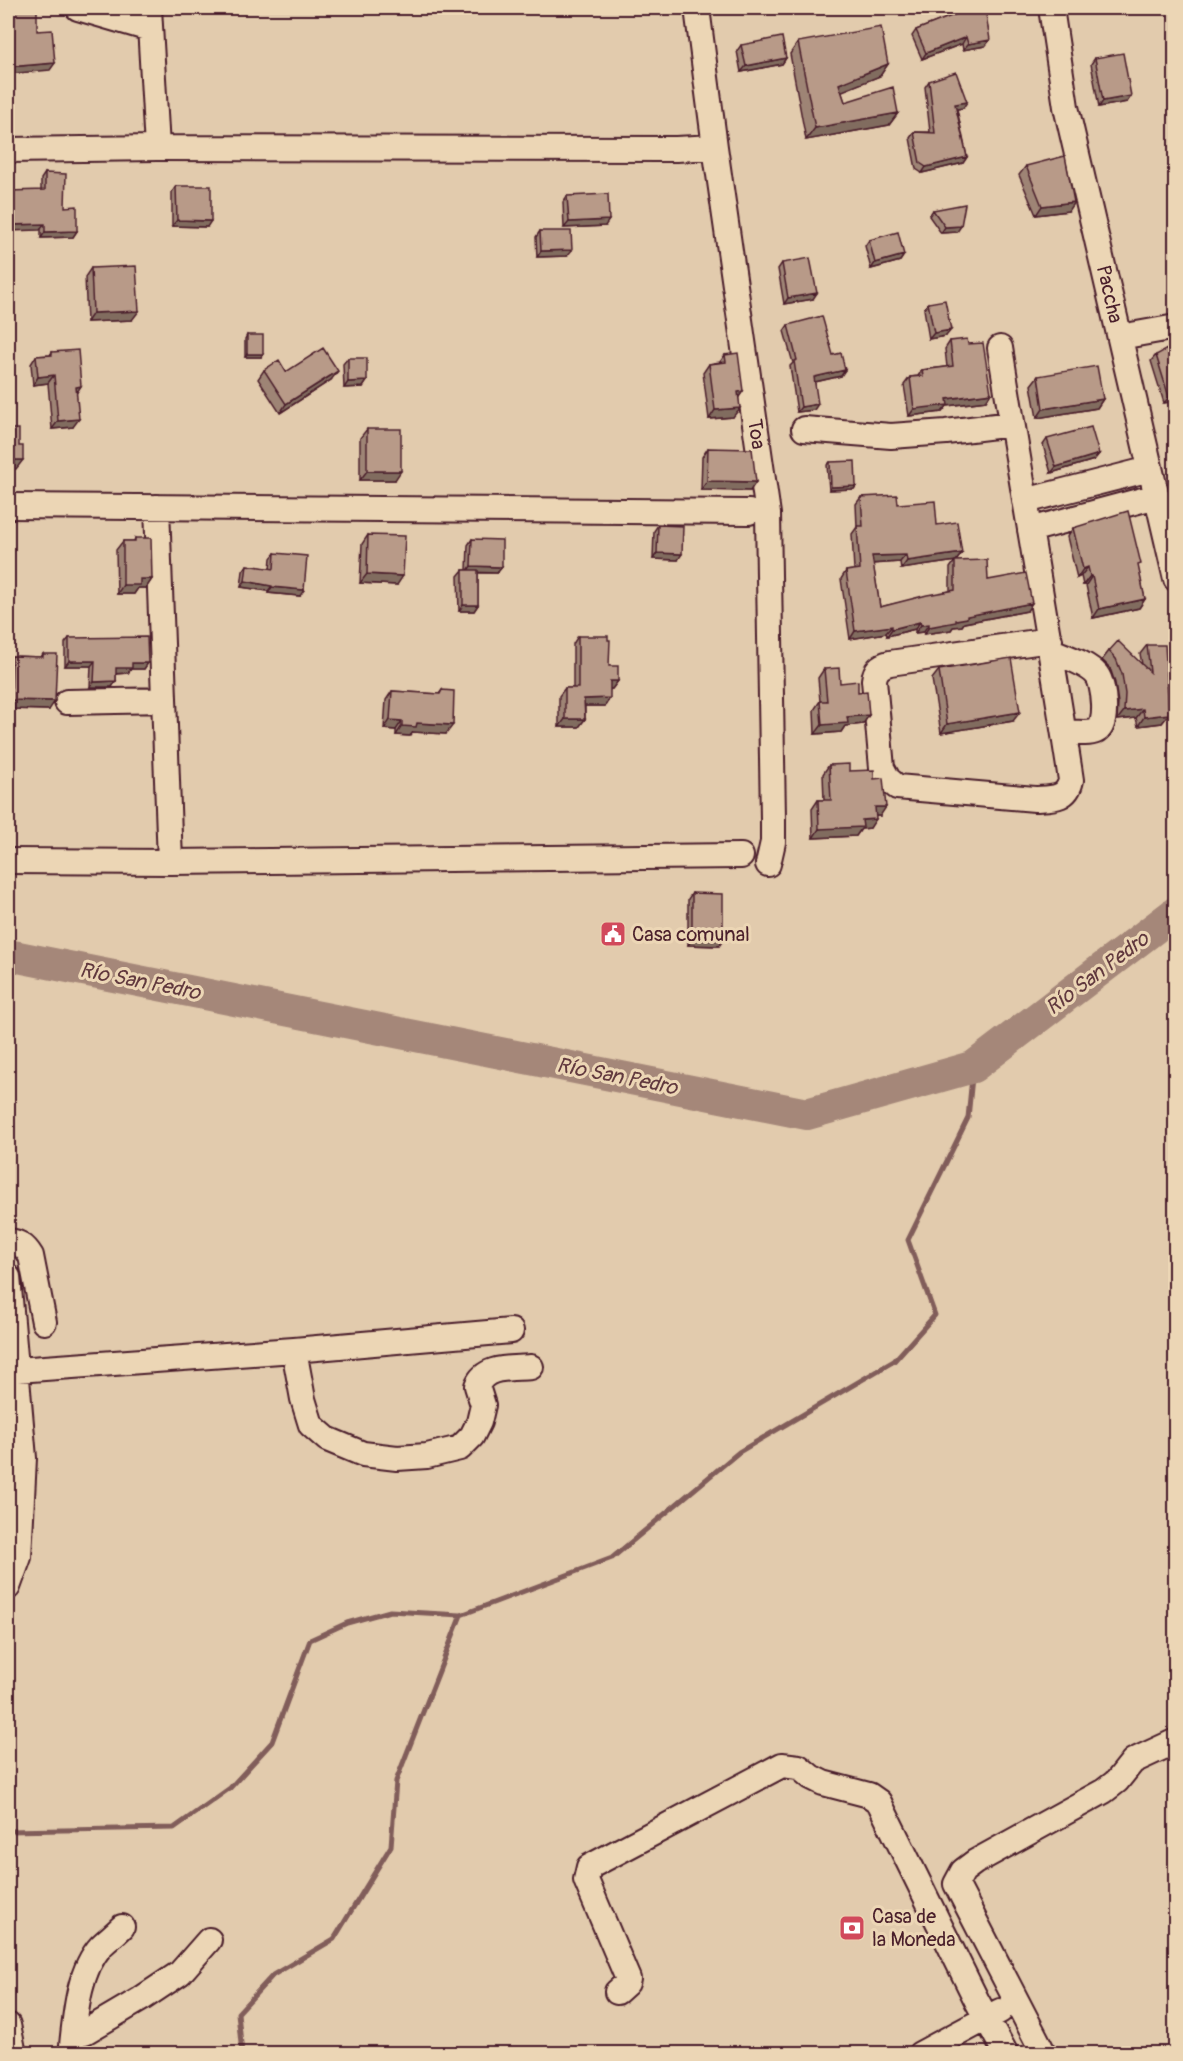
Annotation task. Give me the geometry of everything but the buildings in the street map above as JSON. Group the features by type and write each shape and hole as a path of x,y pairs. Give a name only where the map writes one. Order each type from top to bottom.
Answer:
{"street":[{"path":"78,8 150,18 157,148"},
{"name":"Toa","path":"697,8 768,514 773,819 773,842 768,864"},
{"name":"Paccha","path":"1051,8 1066,107 1176,579"},
{"path":"8,150 676,149 715,147"},
{"path":"1120,337 1176,327"},
{"path":"1000,348 1051,646 1071,780 1067,790 1058,798 1035,799 897,787 888,779 882,768 874,675 879,667 890,663 1051,646 1091,669 1101,682 1104,718 1101,727 1090,733 1064,732"},
{"path":"804,429 891,436 1012,424"},
{"path":"1025,501 1150,469"},
{"path":"1030,530 1157,496"},
{"path":"8,506 748,512"},
{"path":"157,507 170,862"},
{"path":"67,702 164,700"},
{"path":"8,861 170,862 741,856"},
{"path":"8,1241 15,1241 26,1246 32,1256 44,1322"},
{"path":"8,1277 24,1458 19,1557 8,1587"},
{"path":"17,1370 294,1350 511,1331"},
{"path":"294,1350 303,1399 311,1425 327,1439 363,1454 396,1458 427,1456 460,1448 472,1436 479,1422 483,1406 477,1386 482,1376 489,1371 531,1367"},
{"path":"1044,2054 956,1884 963,1871 975,1862 1104,1791 1117,1781 1133,1761 1176,1741"},
{"path":"617,1992 627,1983 628,1979 586,1880 589,1867 782,1765 799,1767 823,1783 869,1795 879,1802 977,2001 1006,2054"},
{"path":"72,2043 80,1991 87,1970 99,1948 122,1928"},
{"path":"72,2043 85,2032 180,1973 209,1940"},
{"path":"920,2054 1017,2002"},
{"path":"8,2025 14,2054"}],"waterway":[{"name":"Río San Pedro","path":"8,955 807,1114 973,1067 1176,912"},
{"path":"8,1831 174,1828 230,1788 272,1742 310,1640 347,1623 390,1611 461,1615 612,1558 739,1452 894,1361 935,1315 908,1240 968,1118 973,1067"},
{"path":"242,2054 238,2013 273,1975 334,1939 391,1846 396,1781 461,1615"}],"place":[{"name":"Casa comunal","path":"613,934"},
{"name":"Casa de la Moneda","path":"852,1928"}]}
